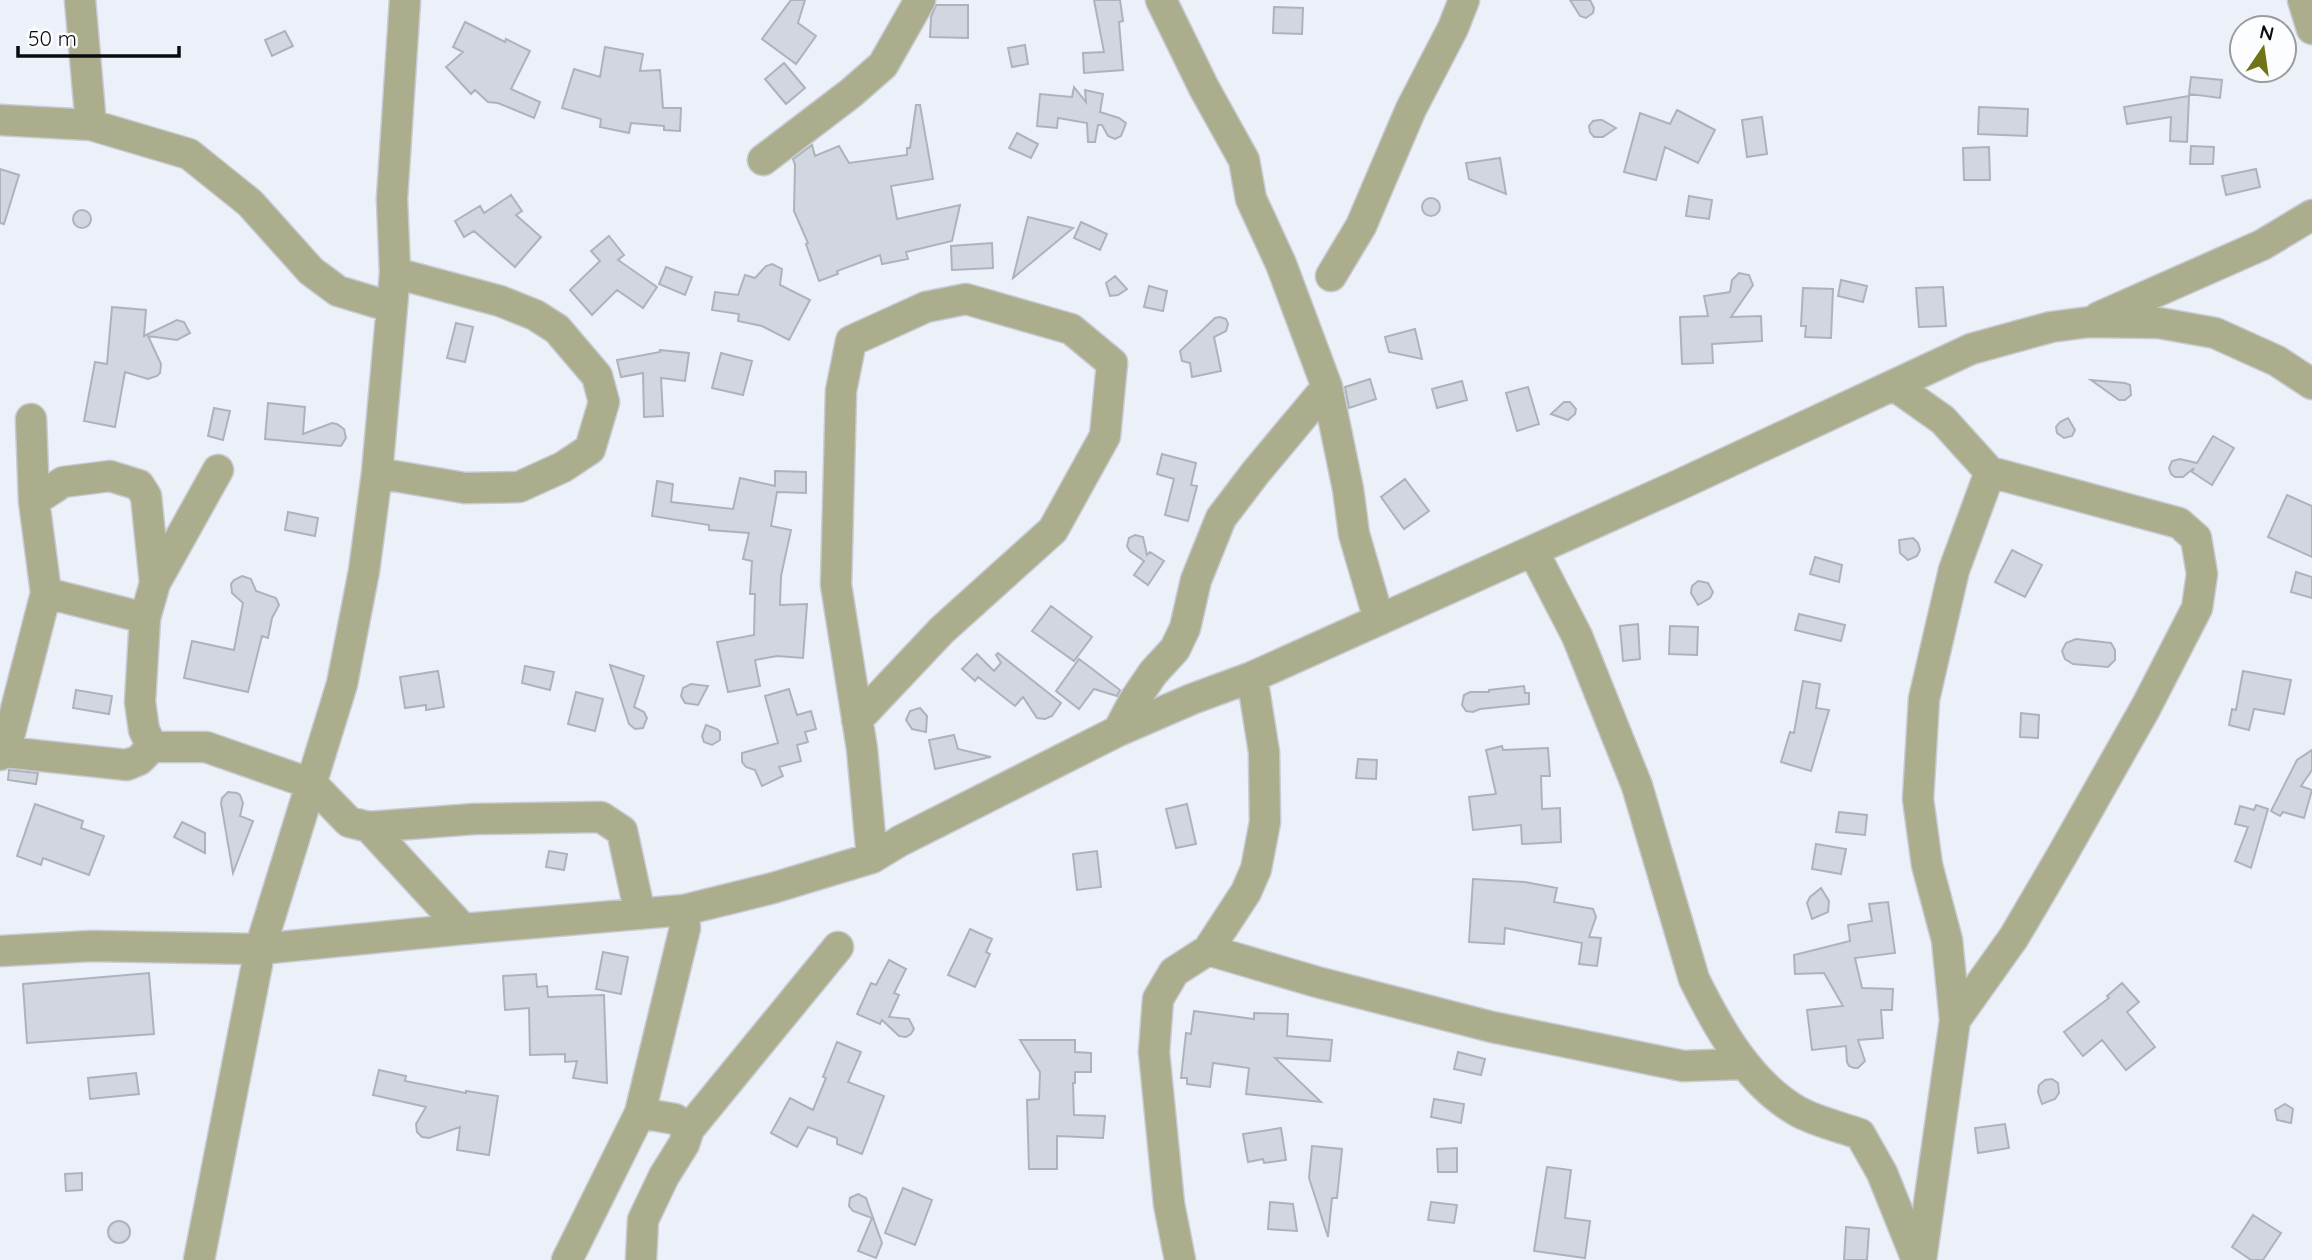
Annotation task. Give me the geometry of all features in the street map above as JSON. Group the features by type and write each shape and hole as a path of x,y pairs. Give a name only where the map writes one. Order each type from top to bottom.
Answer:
{"street":[{"path":"80,0 91,125"},
{"path":"200,1260 260,949 342,684 364,570 377,473 395,273 391,199 405,0"},
{"path":"763,160 883,65 920,0"},
{"path":"1161,0 1244,160 1251,199 1281,264 1327,387 1348,489 1354,534 1379,620"},
{"path":"1331,276 1361,226 1411,109 1453,28 1464,0"},
{"path":"2303,0 2312,29"},
{"path":"0,120 91,125 189,154 250,203 312,271 338,291 391,307"},
{"path":"2089,322 2262,245 2312,215"},
{"path":"377,473 465,488 519,486 563,467 590,449 604,402 597,376 557,329 535,314 500,300 395,273"},
{"path":"857,720 942,630 1053,530 1105,436 1112,363 1071,329 966,299 926,307 850,341 841,391 836,585 857,720 872,858"},
{"path":"0,951 92,946 260,949 684,911 872,858 900,841 1118,731 1252,677 1895,386 1971,349 2051,327 2089,322 2159,323 2215,333 2277,361 2312,384"},
{"path":"1895,386 1943,420 1990,472 2179,523 2196,538 2203,574 2197,608 2146,707 2014,937 1955,1020"},
{"path":"1118,731 1153,673 1175,649 1185,628 1196,580 1221,518 1255,472 1327,387"},
{"path":"32,419 34,501 46,593 2,753 127,765 139,760 152,747 205,747 312,784 349,822 369,827 474,819 601,817 622,831 640,914"},
{"path":"152,747 144,730 140,702 145,618 155,583 218,470"},
{"path":"1919,1260 1955,1020 1947,940 1927,865 1919,799 1924,699 1954,570 1990,472"},
{"path":"34,501 63,482 93,477 110,476 139,485 146,496 155,583"},
{"path":"1533,551 1577,636 1637,786 1694,979 1708,1008 1745,1064 1771,1092 1800,1112 1860,1134 1882,1173 1919,1260"},
{"path":"46,593 145,618"},
{"path":"1180,1260 1169,1204 1154,1052 1158,999 1174,972 1208,950 1246,892 1256,869 1265,822 1264,752 1252,677"},
{"path":"369,827 463,929"},
{"path":"568,1260 639,1113 685,928 684,911"},
{"path":"641,1260 643,1220 664,1176 684,1144 689,1129 838,947"},
{"path":"1208,950 1317,982 1492,1027 1684,1066 1745,1064"},
{"path":"639,1113 675,1119 689,1129"}],"building":[{"path":"791,0 805,0 798,23 816,36 796,64 762,39"},
{"path":"1094,0 1120,0 1123,70 1084,73 1083,53 1104,52"},
{"path":"1570,0 1590,0 1593,13 1586,18 1580,16"},
{"path":"936,5 968,5 968,38 930,37 931,17"},
{"path":"1274,7 1303,8 1302,34 1273,33"},
{"path":"465,22 530,51 511,89 540,102 534,118 498,103 488,102 475,90 471,94 446,67 463,52 453,47"},
{"path":"285,31 293,46 272,56 265,40"},
{"path":"1025,45 1028,64 1012,67 1008,48"},
{"path":"605,47 643,54 640,71 660,70 663,108 681,108 680,131 664,130 664,126 631,123 629,133 600,127 601,119 562,108 574,69 600,77"},
{"path":"784,63 805,88 786,104 765,79"},
{"path":"2191,77 2222,80 2220,98 2189,94"},
{"path":"1074,87 1086,102 1085,90 1103,94 1100,112 1126,123 1121,136 1115,139 1108,136 1102,125 1098,125 1095,142 1088,142 1087,123 1058,118 1057,128 1037,126 1040,94 1072,97"},
{"path":"2189,96 2187,142 2170,141 2171,117 2127,124 2124,107"},
{"path":"916,105 920,105 933,179 891,186 897,219 960,205 952,241 906,252 908,259 882,264 880,255 837,271 838,274 819,281 806,244 808,243 794,211 793,159 812,145 815,156 839,146 849,163 907,155"},
{"path":"1979,107 2028,109 2027,136 1978,134"},
{"path":"1677,110 1715,130 1698,163 1665,147 1656,180 1624,172 1640,113 1670,124"},
{"path":"1762,117 1767,154 1747,157 1742,120"},
{"path":"1602,120 1616,128 1603,137 1594,137 1589,126 1593,121"},
{"path":"1017,133 1038,144 1031,158 1009,148"},
{"path":"2191,146 2214,147 2213,164 2190,164"},
{"path":"1989,147 1990,180 1964,180 1963,148"},
{"path":"1500,158 1506,194 1469,179 1466,163"},
{"path":"0,169 19,175 4,224 0,223"},
{"path":"2256,169 2260,187 2226,195 2222,176"},
{"path":"511,195 522,211 516,215 541,237 515,267 474,231 464,237 455,221 480,206 484,213"},
{"path":"1689,196 1712,200 1709,219 1686,216"},
{"path":"1431,198 1437,201 1440,207 1437,213 1431,216 1425,213 1422,207 1425,201"},
{"path":"78,210 86,210 91,219 89,226 78,228 73,223 73,215"},
{"path":"1028,217 1073,228 1013,278"},
{"path":"1081,222 1107,234 1100,250 1074,238"},
{"path":"609,236 624,255 618,260 657,287 643,308 617,290 592,315 570,290 600,261 591,251"},
{"path":"992,243 993,268 952,270 951,246"},
{"path":"772,264 782,269 780,285 810,300 789,340 762,326 738,321 739,314 712,310 715,292 738,295 745,275 755,278 766,266"},
{"path":"666,267 692,277 685,295 659,284"},
{"path":"1739,273 1749,275 1753,285 1731,317 1761,316 1762,341 1712,344 1713,363 1682,364 1680,317 1708,316 1704,296 1730,292 1732,280"},
{"path":"1115,276 1127,289 1118,295 1110,296 1106,283"},
{"path":"1841,280 1867,286 1863,302 1838,296"},
{"path":"1149,286 1167,291 1163,311 1144,307"},
{"path":"1943,287 1946,326 1919,327 1916,288"},
{"path":"1803,288 1833,289 1831,338 1805,337 1806,326 1801,326"},
{"path":"112,307 146,310 144,336 177,320 184,322 190,333 177,340 148,336 161,364 160,373 148,379 125,372 115,427 84,421 95,362 107,364"},
{"path":"1215,318 1226,319 1228,324 1226,331 1214,337 1221,371 1192,377 1190,363 1182,361 1180,351"},
{"path":"456,323 473,327 465,362 447,358"},
{"path":"1415,329 1422,359 1389,352 1385,337"},
{"path":"660,350 689,353 685,381 661,378 663,416 644,417 643,373 621,377 617,360"},
{"path":"721,353 752,361 743,395 712,388"},
{"path":"1370,379 1376,399 1349,408 1345,387"},
{"path":"2091,380 2125,383 2130,385 2131,395 2125,400 2119,400"},
{"path":"1462,381 1467,400 1437,408 1432,389"},
{"path":"1528,387 1539,424 1517,431 1506,393"},
{"path":"1564,402 1570,402 1576,409 1575,414 1568,420 1551,414"},
{"path":"268,403 305,407 303,434 332,423 344,429 346,438 341,446 265,439"},
{"path":"214,408 230,411 223,440 208,436"},
{"path":"2068,418 2075,430 2072,436 2064,438 2057,433 2056,427"},
{"path":"2213,436 2234,448 2212,485 2192,472 2194,468 2183,477 2171,474 2169,468 2172,461 2180,459 2197,463"},
{"path":"1162,454 1196,463 1191,485 1197,486 1188,521 1165,515 1174,479 1157,474"},
{"path":"775,471 806,472 806,493 777,492 771,526 791,530 781,576 780,605 807,604 803,658 777,656 755,660 760,686 728,692 717,642 754,635 755,594 750,594 752,561 743,559 749,533 709,530 709,525 652,516 657,481 673,484 671,502 733,509 740,478 775,486"},
{"path":"1405,479 1429,511 1404,529 1381,497"},
{"path":"2287,495 2312,506 2312,557 2268,537"},
{"path":"288,512 318,518 315,536 285,530"},
{"path":"1135,535 1143,537 1147,555 1150,552 1164,561 1148,585 1134,575 1144,561 1127,546 1129,538"},
{"path":"1913,538 1920,550 1917,556 1908,560 1900,553 1899,540"},
{"path":"2012,550 2042,565 2025,597 1995,582"},
{"path":"1815,557 1842,565 1839,582 1810,574"},
{"path":"2296,572 2312,577 2312,598 2291,592"},
{"path":"242,576 251,579 256,591 276,598 279,605 272,618 268,638 262,636 248,692 184,678 192,641 234,650 243,603 232,593 231,584"},
{"path":"1698,581 1708,583 1713,592 1710,598 1698,605 1691,593 1692,586"},
{"path":"1051,606 1092,637 1074,661 1032,631"},
{"path":"1799,614 1845,625 1841,641 1795,630"},
{"path":"1638,624 1640,659 1623,661 1620,626"},
{"path":"1670,626 1698,627 1697,655 1669,654"},
{"path":"2076,639 2111,643 2115,650 2115,660 2108,667 2073,664 2065,659 2062,651 2066,643"},
{"path":"998,653 1061,703 1052,716 1037,718 1023,697 1015,706 978,677 975,681 962,669 977,654 994,671 1001,663 996,655"},
{"path":"1079,659 1120,690 1117,696 1094,689 1079,709 1056,691"},
{"path":"610,665 644,676 634,707 644,712 647,718 643,728 635,729 629,724"},
{"path":"525,666 554,672 550,690 522,683"},
{"path":"438,671 444,707 426,710 426,705 405,708 400,677"},
{"path":"2243,671 2291,680 2284,714 2254,709 2249,730 2229,725 2232,709 2236,710"},
{"path":"1803,681 1820,684 1816,708 1829,710 1811,771 1781,762 1790,732 1794,733"},
{"path":"691,684 708,686 698,705 685,703 681,696 683,688"},
{"path":"1524,686 1525,693 1529,693 1529,704 1473,712 1466,711 1462,705 1464,695 1470,692"},
{"path":"789,689 797,715 811,711 816,729 805,732 808,742 797,745 801,761 779,767 783,776 762,786 755,770 746,767 742,762 742,753 778,743 765,696"},
{"path":"76,690 112,696 109,714 73,708"},
{"path":"576,692 603,699 595,731 568,724"},
{"path":"920,708 927,716 926,732 912,729 906,720 910,711"},
{"path":"2021,713 2039,715 2038,738 2020,737"},
{"path":"706,725 720,732 720,740 712,745 704,742 702,736"},
{"path":"954,735 958,749 991,757 935,769 929,740"},
{"path":"1502,746 1503,750 1548,748 1550,776 1541,776 1542,809 1560,808 1561,842 1522,844 1521,825 1473,830 1469,797 1496,794 1486,750"},
{"path":"2312,750 2312,770 2301,786 2312,790 2304,818 2283,812 2280,816 2271,811 2297,760"},
{"path":"1358,759 1377,760 1376,779 1356,778"},
{"path":"9,770 38,773 36,784 8,780"},
{"path":"228,792 240,795 243,803 240,816 253,821 233,873 221,803"},
{"path":"35,804 83,821 81,828 104,836 89,875 43,858 41,865 17,856"},
{"path":"1187,804 1196,844 1176,848 1166,809"},
{"path":"2256,805 2268,809 2251,868 2235,861 2248,827 2235,824 2240,806 2254,810"},
{"path":"1839,812 1867,815 1865,835 1836,832"},
{"path":"182,822 205,833 205,853 174,837"},
{"path":"1816,844 1846,849 1841,874 1812,869"},
{"path":"549,851 567,854 564,870 546,867"},
{"path":"1097,851 1101,887 1077,890 1073,854"},
{"path":"1473,879 1525,882 1557,888 1554,902 1593,909 1596,917 1589,937 1601,938 1597,966 1579,964 1582,943 1505,928 1504,944 1469,942"},
{"path":"1821,888 1829,901 1828,912 1812,919 1807,903"},
{"path":"1888,902 1895,953 1855,958 1862,988 1893,989 1892,1010 1881,1010 1883,1038 1858,1040 1865,1061 1858,1068 1854,1068 1847,1062 1846,1046 1812,1050 1807,1010 1843,1006 1824,973 1795,974 1794,955 1850,941 1848,925 1872,921 1869,904"},
{"path":"970,929 992,939 986,952 990,954 975,987 948,975"},
{"path":"603,952 628,957 621,994 596,989"},
{"path":"889,960 906,969 894,993 899,995 889,1017 909,1019 914,1029 906,1037 899,1036 882,1020 880,1024 857,1014 871,983 876,985"},
{"path":"149,973 154,1034 27,1043 23,984"},
{"path":"536,974 537,987 547,986 548,997 604,995 607,1083 573,1078 577,1061 565,1062 565,1054 530,1055 529,1008 505,1010 503,976"},
{"path":"2122,983 2139,1002 2127,1012 2155,1047 2126,1070 2102,1040 2083,1056 2064,1032 2109,998 2107,996"},
{"path":"1194,1011 1254,1019 1254,1013 1288,1014 1287,1036 1332,1040 1330,1061 1275,1058 1321,1102 1246,1094 1249,1068 1213,1063 1210,1087 1187,1084 1187,1078 1181,1078 1186,1033 1191,1034"},
{"path":"1020,1040 1075,1040 1075,1052 1091,1053 1091,1072 1075,1072 1074,1115 1105,1116 1103,1138 1057,1136 1057,1169 1029,1169 1027,1100 1039,1099 1040,1072"},
{"path":"837,1042 861,1052 848,1082 884,1096 862,1154 837,1144 837,1138 808,1127 797,1147 771,1133 790,1098 813,1110"},
{"path":"1458,1052 1485,1059 1481,1075 1454,1069"},
{"path":"379,1070 406,1076 405,1081 466,1093 498,1096 489,1155 457,1150 460,1127 429,1138 422,1137 417,1132 416,1124 426,1107 373,1095"},
{"path":"136,1073 139,1094 90,1099 88,1078"},
{"path":"2052,1079 2058,1083 2059,1093 2055,1099 2042,1104 2039,1085"},
{"path":"1434,1099 1464,1104 1461,1123 1431,1117"},
{"path":"2285,1104 2293,1109 2291,1123 2277,1120 2275,1110"},
{"path":"2005,1124 2009,1148 1978,1153 1975,1128"},
{"path":"1281,1128 1286,1160 1264,1163 1263,1159 1248,1162 1243,1134"},
{"path":"1312,1146 1342,1149 1337,1198 1332,1198 1328,1237 1309,1178"},
{"path":"1457,1148 1457,1172 1438,1172 1437,1149"},
{"path":"1547,1167 1571,1170 1565,1218 1590,1221 1585,1258 1534,1251"},
{"path":"82,1173 82,1190 66,1191 65,1174"},
{"path":"903,1188 932,1200 915,1245 885,1233"},
{"path":"858,1194 866,1198 882,1243 876,1258 858,1251 872,1218 853,1211 849,1206 850,1198"},
{"path":"1270,1202 1293,1204 1297,1231 1268,1229"},
{"path":"1431,1202 1457,1205 1454,1223 1428,1220"},
{"path":"2253,1215 2281,1233 2263,1260 2251,1260 2232,1247"},
{"path":"119,1221 127,1224 130,1232 127,1240 119,1243 111,1240 108,1232 111,1224"},
{"path":"1846,1227 1869,1229 1867,1260 1844,1260"}]}
